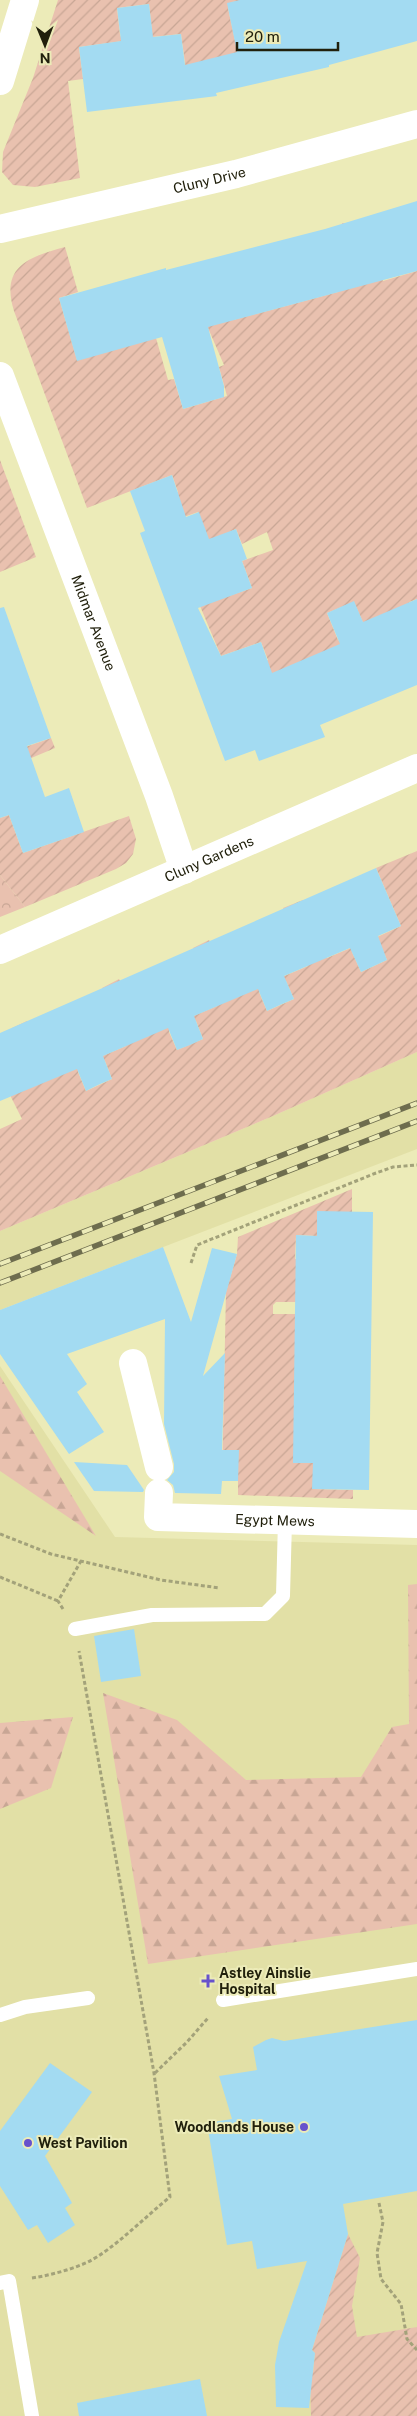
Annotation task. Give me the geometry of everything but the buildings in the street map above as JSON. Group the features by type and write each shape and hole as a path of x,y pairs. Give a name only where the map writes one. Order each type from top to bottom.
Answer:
{"street":[{"path":"0,81 25,0"},
{"name":"Cluny Drive","path":"0,229 236,174 417,124"},
{"name":"Midmar Avenue","path":"0,376 184,870"},
{"name":"Cluny Gardens","path":"0,950 417,768"},
{"name":"Egypt Mews","path":"133,1363 159,1480 158,1517 417,1524"}],"lane":[{"path":"75,1628 152,1615 265,1614 282,1596 285,1521"},
{"path":"223,2000 417,1969"},
{"path":"0,2015 25,2007 88,1998"},
{"path":"5,2282 32,2416"}],"path":[{"path":"191,1263 198,1245 376,1173 393,1167 417,1165"},
{"path":"0,1534 51,1554 162,1580 227,1588"},
{"path":"58,1601 81,1561"},
{"path":"0,1578 58,1601 75,1628 154,2073 170,2197 118,2242 89,2261 57,2274 5,2282"},
{"path":"154,2073 187,2042 223,2000"},
{"path":"379,2203 382,2222 377,2253 381,2279 401,2304 407,2339 417,2350"}],"shaded area":[{"path":"417,1052 417,1149 0,1310 0,1231 273,1116"},
{"name":"Astley Ainslie Hospital","path":"0,1366 115,1537 417,1545 417,2416 0,2416"}],"green space":[{"path":"58,0 253,0 232,2 228,8 244,83 190,99 181,34 151,37 149,4 117,8 120,35 123,41 79,47 83,79 68,81 80,178 35,187 13,185 2,172 3,152 33,78"},
{"path":"342,223 346,223 373,248 383,281 417,271 417,599 409,602 417,623 365,627 354,602 327,613 338,640 342,643 305,691 254,665 268,660 261,642 221,656 200,606 252,588 242,561 273,550 267,532 242,544 236,529 209,541 198,512 167,523 158,499 178,492 172,475 87,508 14,311 11,283 14,274 29,260 65,247 78,292 59,298 77,360 156,338 168,380 174,379 183,409 227,396 219,367 224,365 208,328 191,264 233,320 338,292"},
{"path":"0,460 36,557 0,572"},
{"path":"51,738 55,748 3,770 0,756"},
{"path":"9,815 23,853 129,816 136,839 133,854 126,863 116,869 25,907 0,875 0,818"},
{"path":"417,851 417,1052 273,1116 0,1231 0,1129 22,1119 11,1097 12,1028 27,1021 51,1078 79,1067 78,1072 86,1091 112,1079 105,1061 100,1057 126,1046 102,988 119,979 143,1037 170,1026 169,1032 177,1050 203,1039 196,1021 191,1017 217,1006 193,948 209,940 233,998 260,987 259,992 267,1011 294,999 286,981 282,977 308,966 283,908 303,900 327,958 353,947 352,952 361,972 387,960 379,941 375,938 401,926 376,868"},
{"path":"0,875 25,907 0,917"},
{"path":"352,1189 352,1212 317,1212 317,1236 296,1235 295,1259 316,1259 315,1302 276,1302 273,1305 273,1314 295,1314 295,1338 315,1339 293,1463 313,1463 313,1489 353,1490 353,1499 238,1495 238,1450 226,1450 225,1481 222,1481 226,1292 237,1254 238,1237"},
{"path":"0,1376 96,1536 0,1471"},
{"path":"417,1584 417,1924 148,1964 103,1693 177,1720 246,1780 361,1777 392,1727 409,1724 408,1585"},
{"path":"73,1717 51,1788 0,1809 0,1723"},
{"path":"348,2234 360,2258 352,2306 357,2337 417,2327 417,2416 311,2416 310,2373 313,2373 315,2353 312,2350"}],"railway":[{"path":"0,1264 417,1103"},
{"path":"0,1283 417,1121"}],"place":[{"name":"Astley Ainslie Hospital","path":"208,1981"},
{"name":"Woodlands House","path":"304,2127"},
{"name":"West Pavilion","path":"28,2143"}]}
